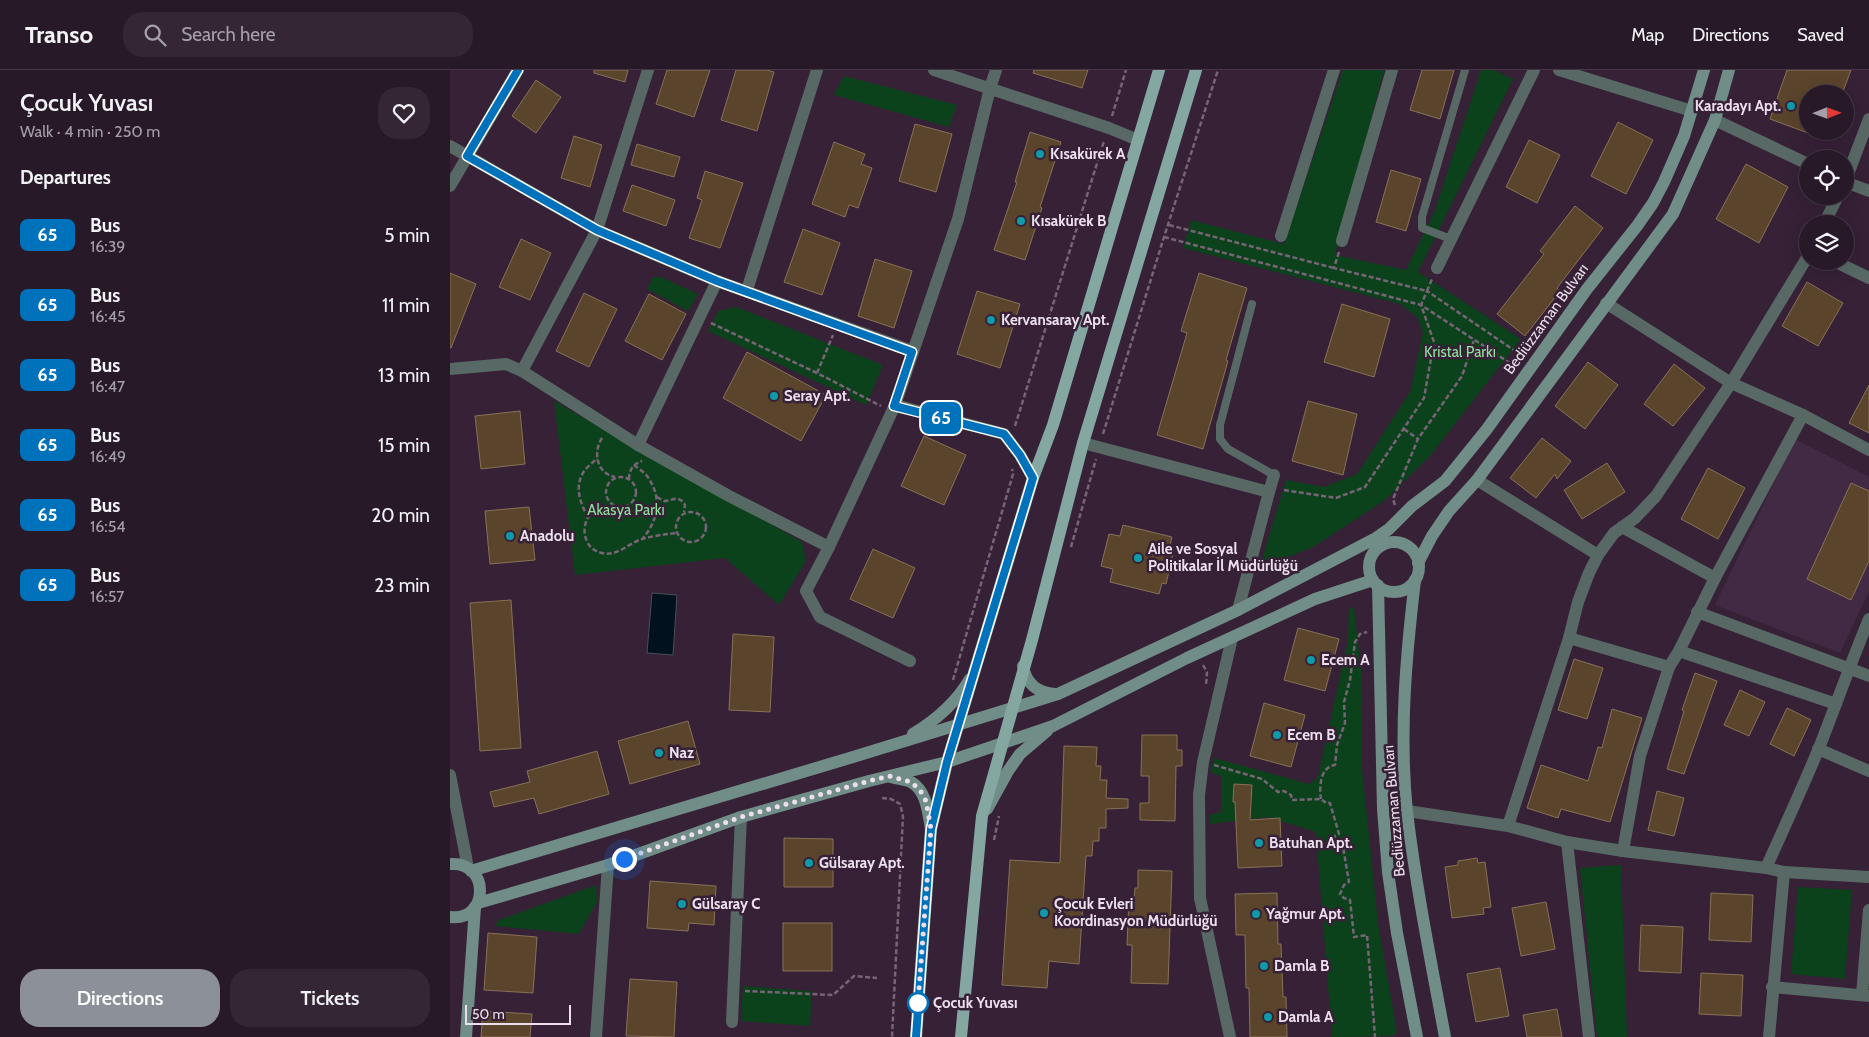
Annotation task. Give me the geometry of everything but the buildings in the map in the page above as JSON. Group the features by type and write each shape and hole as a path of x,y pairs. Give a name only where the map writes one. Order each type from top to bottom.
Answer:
{"main road":[{"path":"916,1037 931,829 947,762 1033,478 1053,424 1159,70"},
{"path":"962,1033 982,816 1083,443 1196,70"}],"street":[{"path":"450,186 518,70"},
{"path":"522,371 597,230 648,70"},
{"path":"747,290 817,70"},
{"path":"934,70 1108,128 1138,140"},
{"path":"910,661 820,617 806,591 829,548 893,408 958,219 996,70"},
{"path":"1281,236 1334,70"},
{"path":"1342,241 1392,70"},
{"path":"1437,268 1534,70"},
{"path":"1559,70 1692,111"},
{"name":"Bediüzzaman Bulvarı","path":"470,869 1058,694 1238,610 1358,548 1389,528 1412,506 1445,481 1487,429 1529,368 1653,203 1674,160 1692,111 1704,70"},
{"path":"1418,563 1432,536 1449,511 1476,480 1673,214 1715,120 1729,70"},
{"path":"1854,158 1869,119"},
{"path":"1715,120 1799,160"},
{"path":"450,146 597,230 717,281 747,290 912,352"},
{"path":"1854,185 1869,191"},
{"path":"1508,826 1589,572 1598,555 1614,533 1635,518 1656,496 1731,383 1800,270"},
{"path":"1853,270 1869,278"},
{"path":"638,445 717,281"},
{"path":"1606,302 1731,383 1803,415 1869,450"},
{"path":"450,369 506,364 522,371 638,445 729,496 829,548"},
{"path":"893,408 1004,434 1020,455 1033,478"},
{"path":"1623,851 1640,756 1669,667 1680,651 1714,578 1803,415"},
{"path":"1083,443 1269,490"},
{"path":"1238,610 1274,475"},
{"path":"1476,480 1598,555"},
{"path":"1378,547 1392,542 1399,542 1412,550 1419,569 1411,585 1400,591 1388,591 1375,582 1370,573 1370,559 1389,528"},
{"path":"1622,528 1714,578"},
{"name":"Bediüzzaman Bulvarı","path":"1414,580 1405,670 1404,743 1407,811 1419,892 1445,1037"},
{"path":"450,917 464,915 476,905 608,865 741,817 947,762 1053,726 1187,658 1314,599 1375,582"},
{"name":"Bediüzzaman Bulvarı","path":"1375,582 1379,628 1383,809 1388,872 1397,933 1417,1037"},
{"path":"1697,612 1869,676"},
{"path":"1766,868 1818,750 1848,668 1869,619"},
{"path":"1230,1037 1200,898 1198,795 1203,762 1232,638"},
{"path":"1569,638 1669,667"},
{"path":"1680,651 1836,704"},
{"path":"900,742 945,711 962,692 978,661"},
{"path":"1024,666 1025,674 1033,687 1048,694 1058,694"},
{"path":"980,830 990,803 1014,761 1053,726"},
{"path":"1818,750 1869,772"},
{"path":"450,774 470,869 479,880 480,888 476,905 466,1037"},
{"path":"889,776 911,782 920,790 926,801 931,829"},
{"path":"1407,811 1508,826 1567,842 1623,851 1766,868 1784,872 1869,877"},
{"path":"732,1022 741,817"},
{"path":"1567,842 1589,1037"},
{"path":"450,864 470,869"},
{"path":"596,1037 608,865"},
{"path":"1769,1037 1772,987 1784,872"},
{"path":"1772,987 1866,995 1869,910"}],"lane":[{"path":"1451,240 1422,228 1422,218 1464,70"},
{"path":"1252,304 1220,425 1220,439 1228,449 1274,475"}],"path":[{"path":"1010,442 1126,70"},
{"path":"1070,552 1099,448 1218,70"},
{"path":"1168,224 1427,291 1529,368"},
{"path":"1164,237 1421,305 1474,340 1529,368"},
{"path":"1334,268 1342,241"},
{"path":"1269,490 1336,498 1365,487 1424,398 1434,342 1421,305 1437,268"},
{"path":"700,317 893,408"},
{"path":"817,373 837,324"},
{"path":"1399,518 1393,499 1418,439 1462,376 1474,340"},
{"path":"609,426 598,443 596,451 600,466 604,472 616,477"},
{"path":"1404,428 1418,439"},
{"path":"629,479 634,465 644,460 650,460 655,454"},
{"path":"588,518 580,502 579,488 583,473 597,458"},
{"path":"634,465 648,477 658,499 664,501 676,498 682,500 686,505 684,514"},
{"path":"952,682 1013,474 1012,466"},
{"path":"618,507 609,501 606,492 608,483 616,477 622,476 629,479 636,489 634,499 627,506 618,507 599,509 586,521 584,531 586,540 591,548 598,552 604,554 612,553 642,539 676,532"},
{"path":"642,539 654,521 657,507 656,493"},
{"path":"692,512 701,515 706,524 704,534 697,541 688,542 683,540 676,532 676,522 684,514 692,512"},
{"path":"1375,1037 1367,935 1354,936 1350,900 1340,894 1344,885 1349,882 1343,847 1338,848 1333,843 1335,836 1339,834 1330,803 1326,803 1321,798 1320,788 1323,773 1330,766 1335,765 1337,745 1345,723 1344,702 1350,680 1355,642 1360,634 1379,628"},
{"path":"1203,762 1262,780 1278,792 1284,791 1291,795 1292,800 1321,798"},
{"path":"882,798 892,799 900,804 903,816 892,1037"},
{"path":"994,842 1000,811"},
{"path":"734,991 833,995 854,976 877,978"}],"shaded area":[{"path":"1795,439 1869,477 1869,591 1840,653 1715,605"}],"green space":[{"name":"Kristal Parkı","path":"1343,70 1384,70 1335,255 1406,270 1435,210 1481,70 1493,70 1513,79 1418,272 1521,339 1430,456 1385,500 1315,546 1259,569 1286,480 1324,487 1357,474 1410,392 1423,333 1417,317 1400,304 1183,248 1191,220 1284,244"},
{"path":"844,76 957,105 949,127 834,95"},
{"path":"653,277 661,277 698,294 688,311 647,289"},
{"path":"736,307 883,365 866,405 708,331 718,311"},
{"name":"Akasya Parkı","path":"554,401 802,542 806,561 779,605 725,558 575,575"},
{"path":"1349,607 1354,608 1362,679 1362,769 1378,923 1397,1032 1393,1036 1332,1037 1316,832 1268,817 1210,824 1210,815 1221,812 1221,776 1210,772 1214,758 1309,784 1318,777 1348,640"},
{"path":"1621,865 1627,1037 1597,1037 1580,868"},
{"path":"596,885 597,902 579,934 495,926 499,920"},
{"path":"1798,887 1852,890 1845,979 1791,974"},
{"path":"743,986 812,991 810,1026 741,1021"}],"water":[{"path":"652,593 677,595 673,655 647,653"}],"bus line":[{"name":"65","path":"518,70 467,156 597,230 717,281 747,290 912,352 894,406 1004,434 1020,455 1033,478 947,762 931,829 916,1037"}],"place":[{"name":"Karadayı Apt.","path":"1791,106"},
{"name":"Kısakürek A","path":"1040,154"},
{"name":"Kısakürek B","path":"1021,221"},
{"name":"Kervansaray Apt.","path":"991,320"},
{"name":"Seray Apt.","path":"774,396"},
{"name":"Anadolu","path":"510,536"},
{"name":"Aile ve Sosyal Politikalar İl Müdürlüğü","path":"1138,558"},
{"name":"Ecem A","path":"1311,660"},
{"name":"Ecem B","path":"1277,735"},
{"name":"Naz","path":"659,753"},
{"name":"Batuhan Apt.","path":"1259,843"},
{"name":"Gülsaray Apt.","path":"809,863"},
{"name":"Gülsaray C","path":"682,904"},
{"name":"Çocuk Evleri Koordinasyon Müdürlüğü","path":"1044,913"},
{"name":"Yağmur Apt.","path":"1256,914"},
{"name":"Damla B","path":"1264,966"},
{"name":"Çocuk Yuvası","path":"918,1003"},
{"name":"Damla A","path":"1268,1017"}],"route":[{"path":"624,859 741,817 869,781 889,776 911,782 920,790 926,801 931,829 918,1003"}]}
